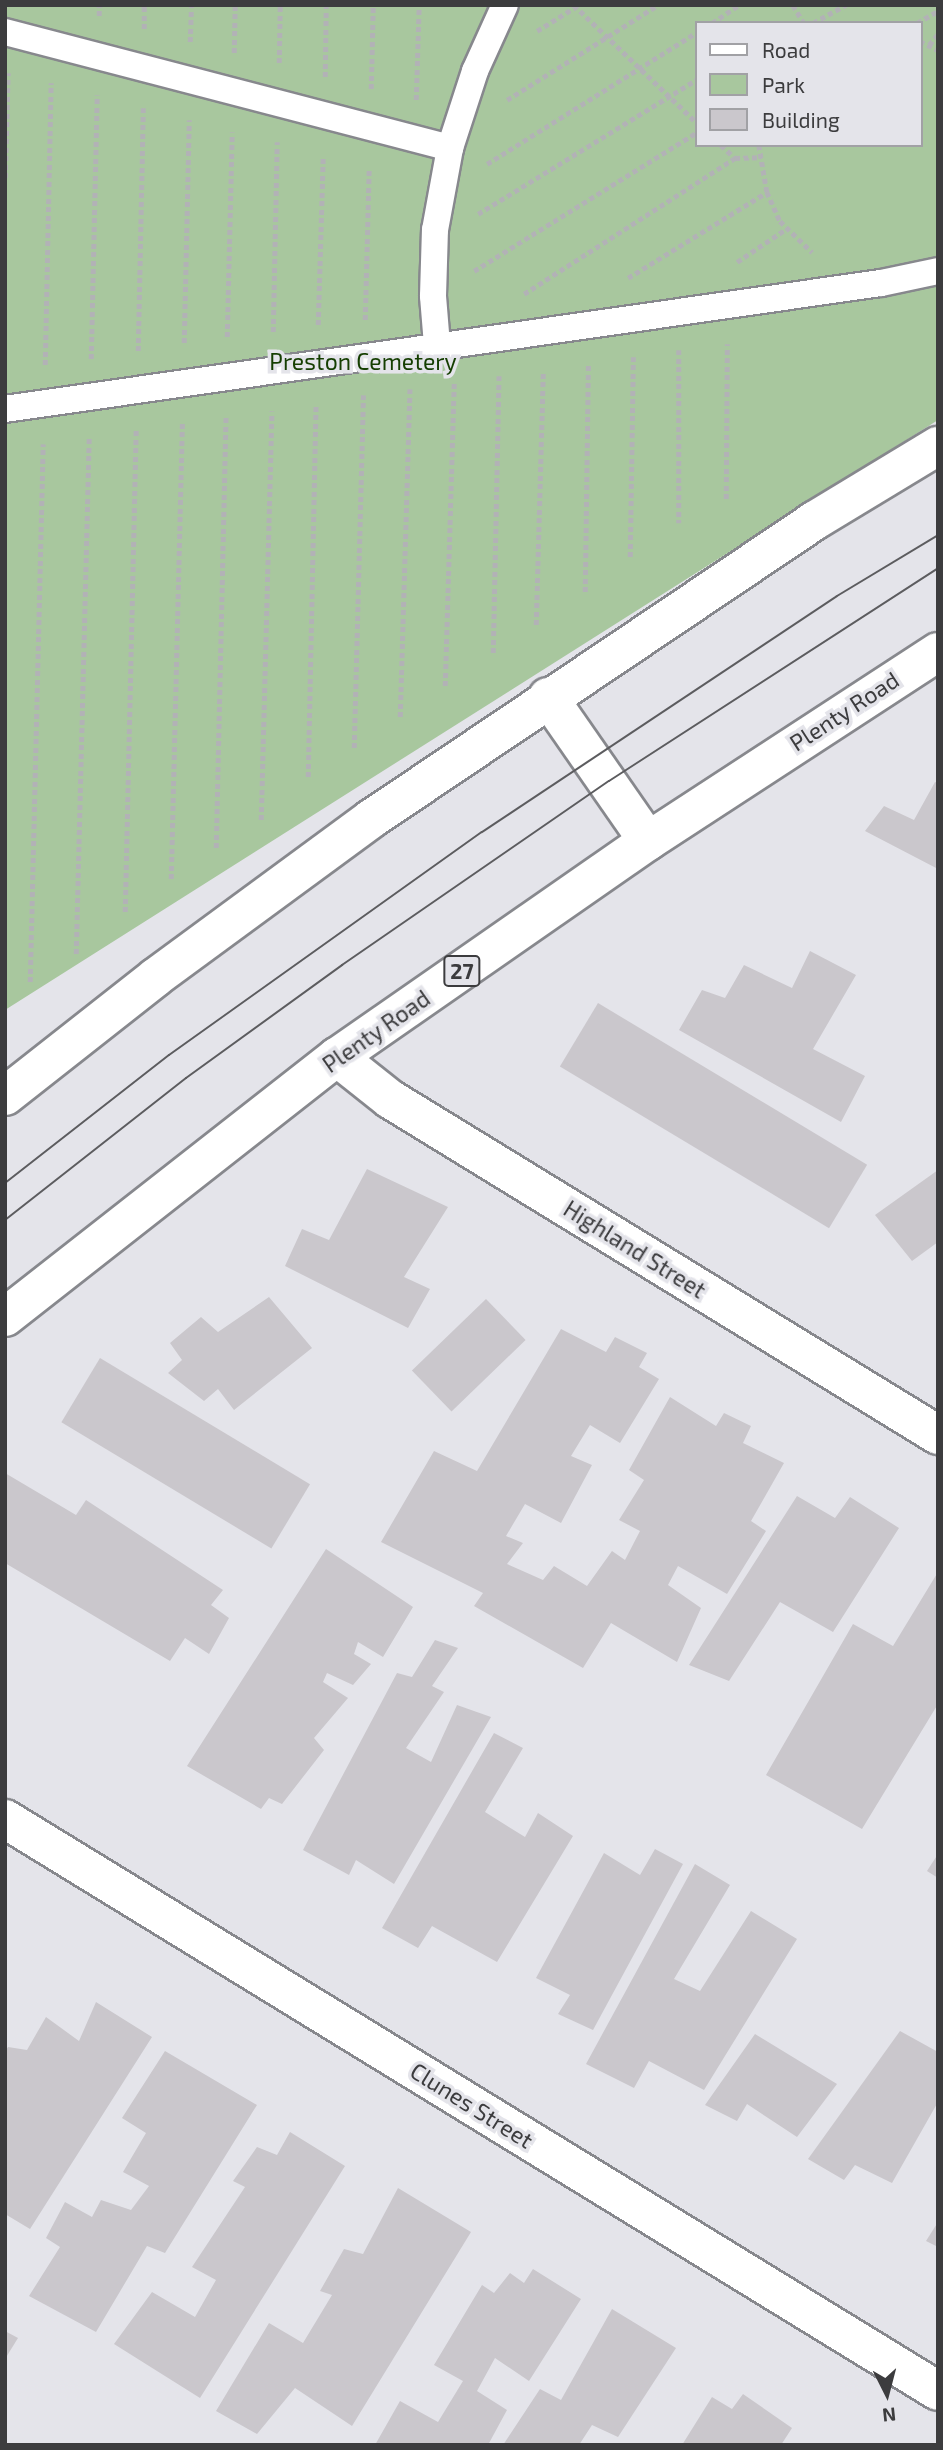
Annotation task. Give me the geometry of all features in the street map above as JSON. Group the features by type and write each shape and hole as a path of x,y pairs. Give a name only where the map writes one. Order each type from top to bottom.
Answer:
{"main road":[{"path":"5,1096 156,977 338,842 548,697 814,521 938,446"},
{"name":"Plenty Road","path":"5,1317 337,1057 648,841 938,652"},
{"path":"548,697 648,841"},
{"name":"Highland Street","path":"337,1057 390,1099 938,1435"},
{"name":"Clunes Street","path":"5,1819 938,2391"}],"lane":[{"path":"446,344 433,296 435,240 442,192 452,141 505,5"},
{"path":"7,33 415,139 452,141"},
{"path":"5,409 881,283 938,271"}],"path":[{"path":"76,954 99,5"},
{"path":"125,912 144,5"},
{"path":"171,879 191,5"},
{"path":"216,848 235,5"},
{"path":"415,139 419,5"},
{"path":"573,5 694,120"},
{"path":"452,141 657,5"},
{"path":"715,21 739,5"},
{"path":"793,5 803,21"},
{"path":"817,21 846,5"},
{"path":"920,21 938,11"},
{"path":"5,177 7,33"},
{"path":"442,192 694,34"},
{"path":"929,45 938,34"},
{"path":"922,42 938,50"},
{"path":"30,982 52,44"},
{"path":"435,240 672,99 694,82"},
{"path":"433,296 694,134"},
{"path":"723,147 735,158"},
{"path":"760,147 766,191 792,237 813,253 881,283"},
{"path":"515,299 735,158 760,157"},
{"path":"626,279 766,191"},
{"path":"726,499 727,304"},
{"path":"679,311 679,523"},
{"path":"630,557 634,317"},
{"path":"585,592 589,324"},
{"path":"536,625 545,330"},
{"path":"494,653 500,337"},
{"path":"445,686 446,344"},
{"path":"400,717 411,349"}],"green space":[{"name":"Preston Cemetery","path":"5,5 938,5 938,420 5,1010"}],"building":[{"path":"935,782 938,783 938,869 865,831 884,806 914,820"},
{"path":"810,951 856,975 813,1049 865,1076 841,1122 679,1030 702,990 725,998 744,965 792,988"},
{"path":"598,1003 867,1165 829,1228 560,1066"},
{"path":"367,1169 448,1207 404,1277 430,1289 408,1328 285,1266 302,1229 329,1240"},
{"path":"938,1170 938,1242 912,1261 875,1215"},
{"path":"269,1297 312,1348 234,1410 218,1389 204,1401 168,1373 182,1360 170,1343 201,1317 218,1332"},
{"path":"486,1299 526,1340 452,1412 412,1371"},
{"path":"561,1329 606,1352 615,1337 647,1353 639,1367 659,1379 620,1443 590,1425 571,1456 592,1465 561,1523 525,1504 506,1536 523,1543 507,1564 543,1580 554,1566 587,1586 612,1551 625,1560 640,1531 619,1520 644,1480 629,1470 670,1397 716,1426 724,1413 751,1426 743,1443 784,1463 751,1521 766,1531 727,1594 678,1566 668,1585 701,1608 677,1662 611,1623 583,1668 474,1606 483,1593 381,1542 434,1451 477,1471"},
{"path":"100,1358 310,1484 271,1548 61,1422"},
{"path":"5,1473 76,1515 86,1500 223,1590 211,1605 229,1618 209,1654 185,1638 170,1661 5,1563"},
{"path":"797,1496 835,1518 850,1497 899,1528 833,1632 780,1602 729,1681 689,1665"},
{"path":"326,1549 413,1607 383,1657 358,1642 354,1654 371,1664 353,1685 327,1673 323,1682 348,1698 314,1738 324,1750 282,1804 269,1798 261,1809 187,1766"},
{"path":"938,1572 938,1704 862,1829 766,1775 853,1624 893,1646"},
{"path":"435,1640 458,1648 432,1686 444,1692 406,1748 431,1762 457,1705 491,1717 394,1884 356,1860 349,1875 303,1850 397,1673 412,1677"},
{"path":"494,1733 523,1748 485,1812 525,1837 538,1813 573,1836 497,1962 432,1926 418,1948 382,1928"},
{"path":"655,1849 683,1864 593,2030 558,2014 570,1995 536,1978 604,1853 640,1875"},
{"path":"938,1854 938,1878 927,1871"},
{"path":"695,1864 730,1885 674,1979 700,1991 751,1911 797,1939 704,2090 649,2061 634,2088 586,2064"},
{"path":"96,2002 152,2037 30,2229 5,2214 5,2052 8,2047 27,2050 46,2017 79,2041"},
{"path":"900,2031 938,2052 938,2102 892,2183 855,2165 844,2180 808,2159"},
{"path":"755,2034 837,2084 797,2137 747,2104 737,2121 705,2105"},
{"path":"165,2051 257,2105 165,2253 147,2246 96,2332 29,2296 60,2247 46,2238 65,2202 92,2217 101,2200 131,2210 149,2186 123,2172 146,2133 122,2118"},
{"path":"290,2132 345,2166 200,2398 114,2344 152,2292 195,2317 216,2280 192,2267 245,2187 233,2181 257,2147 277,2155"},
{"path":"398,2188 471,2232 352,2426 295,2388 257,2434 216,2411 269,2323 303,2343 332,2295 320,2291 344,2249 363,2254"},
{"path":"938,2222 938,2247 926,2241"},
{"path":"533,2269 581,2299 529,2381 495,2358 477,2391 507,2410 488,2445 375,2445 400,2401 438,2422 463,2381 434,2365 482,2285 494,2293 510,2273 524,2283"},
{"path":"612,2309 676,2348 618,2437 592,2425 579,2445 503,2445 540,2389 561,2400"},
{"path":"5,2331 18,2338 5,2359"},
{"path":"743,2394 792,2428 781,2445 682,2445 712,2397 732,2409"}],"tram line":[{"path":"5,1183 169,1055 482,832 837,596 938,535"},
{"path":"5,1220 186,1078 342,965 609,781 938,568"}]}
